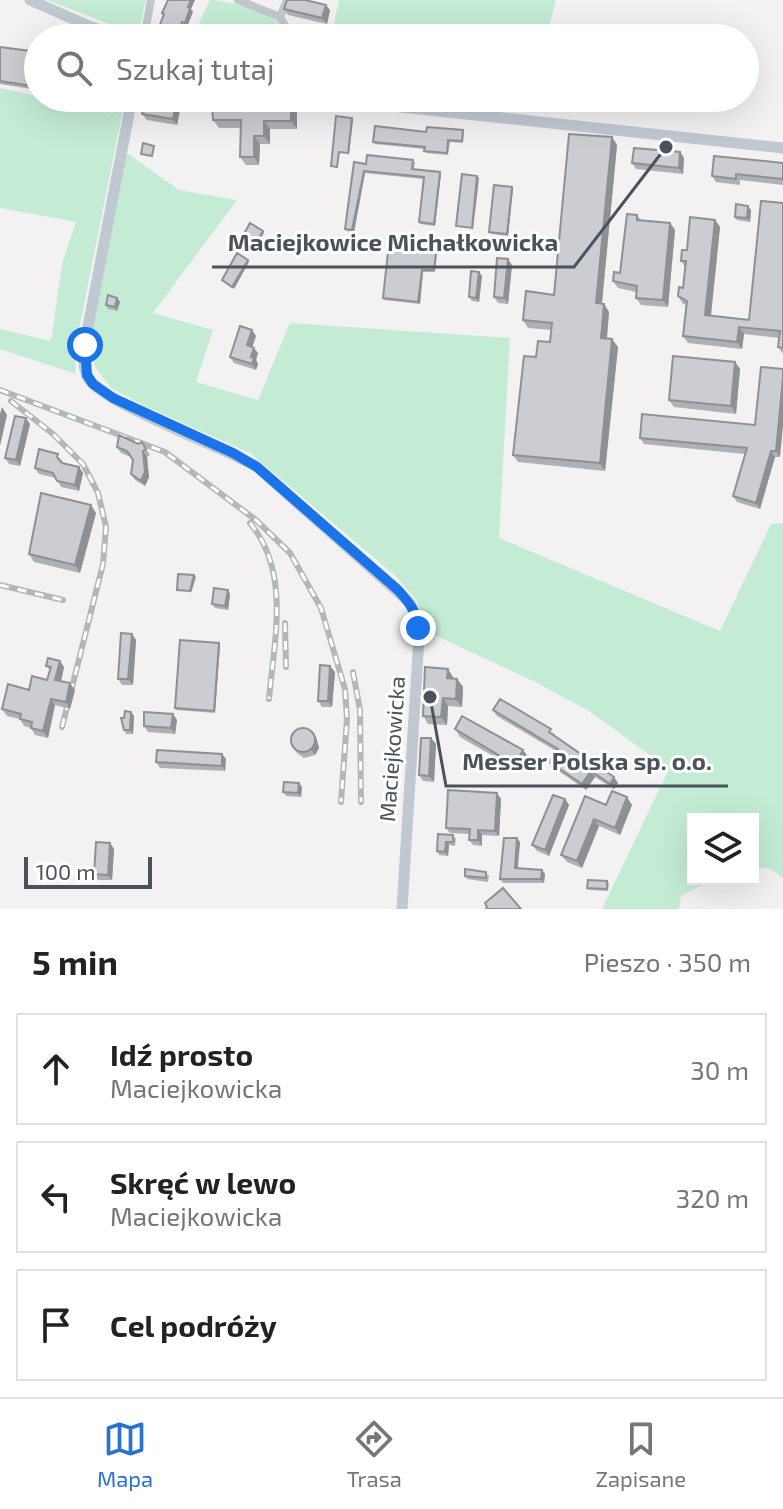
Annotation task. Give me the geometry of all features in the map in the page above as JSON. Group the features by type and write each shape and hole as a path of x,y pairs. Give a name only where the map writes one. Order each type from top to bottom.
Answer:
{"street":[{"path":"30,0 84,24"},
{"path":"147,24 151,0"},
{"path":"238,0 280,17 284,24"},
{"path":"280,17 287,0"},
{"name":"Maciejkowicka","path":"129,112 85,342 87,375 93,384 113,398 257,467 410,603 418,620 419,638 402,909"},
{"path":"447,112 783,148"}],"green space":[{"path":"47,0 146,0 141,24 109,24"},
{"path":"210,0 259,12 280,24 199,24"},
{"path":"339,0 556,0 550,24 334,24"},
{"path":"0,88 24,93 24,112 122,112 80,325 76,374 0,349 0,329 51,341 62,264 76,222 0,208"},
{"path":"124,151 179,190 237,200 153,313 213,330 196,382 258,400 290,323 510,338 499,538 720,631 771,524 783,523 783,878 768,868 759,869 759,813 687,813 687,885 702,885 681,896 679,909 602,909 669,769 589,711 426,631 417,601 397,577 250,453 111,388 95,367 91,331"}],"building":[{"path":"168,0 191,0 185,23 160,24"},
{"path":"287,0 326,5 322,18 284,9"},
{"path":"0,47 24,50 24,85 0,81"},
{"path":"142,112 174,112 173,119"},
{"path":"212,112 291,112 291,121 264,121 264,136 254,136 254,157 240,157 241,120 213,120"},
{"path":"336,116 352,118 348,153 339,152 337,167 331,166"},
{"path":"375,126 426,132 427,127 463,130 462,141 448,140 447,153 424,151 425,147 373,142"},
{"path":"569,134 612,137 596,303 604,304 601,338 612,339 600,463 513,455 524,356 536,357 538,341 550,342 552,323 523,320 526,291 554,295"},
{"path":"143,143 154,146 152,156 141,154"},
{"path":"634,148 680,152 679,168 632,163"},
{"path":"367,155 413,160 412,169 440,172 434,224 419,222 424,177 364,171 352,230 345,229 354,162 366,164"},
{"path":"714,156 783,163 783,179 736,174 736,179 712,176"},
{"path":"462,174 477,176 472,228 456,226"},
{"path":"494,185 512,187 507,234 489,232"},
{"path":"761,201 783,203 783,348 778,347 780,331 739,327 737,342 683,336 687,301 678,296 679,287 683,288 686,261 681,261 682,250 687,250 690,217 715,220 705,315 749,320"},
{"path":"736,204 748,206 747,218 735,217"},
{"path":"627,214 637,215 637,220 670,223 663,300 636,298 637,286 613,281 614,272 620,273"},
{"path":"250,223 263,231 254,246 241,239"},
{"path":"353,238 375,240 374,247 352,244"},
{"path":"389,243 415,246 414,251 436,253 434,270 422,270 418,302 383,298"},
{"path":"237,253 248,260 232,287 222,280"},
{"path":"497,258 508,259 504,298 494,297"},
{"path":"471,271 479,272 476,298 469,297"},
{"path":"108,295 117,298 115,307 106,305"},
{"path":"240,326 252,330 247,345 254,348 252,364 230,357"},
{"path":"673,356 735,362 731,406 669,400"},
{"path":"761,367 783,369 783,377 776,451 771,451 756,503 733,496 747,448 640,438 642,414 755,425"},
{"path":"15,416 26,418 16,460 5,458"},
{"path":"119,435 138,444 142,442 146,449 143,451 145,472 141,481 131,474 133,460 127,451 117,447"},
{"path":"39,449 58,454 62,463 79,467 75,485 57,481 53,473 35,468"},
{"path":"41,493 91,505 75,565 29,554"},
{"path":"178,574 194,575 190,591 177,590"},
{"path":"214,588 228,590 225,606 212,604"},
{"path":"121,633 132,634 128,679 118,679"},
{"path":"180,640 219,643 214,711 175,708"},
{"path":"48,658 60,661 55,680 70,683 66,702 51,699 43,731 31,728 32,722 20,719 21,714 2,709 8,684 29,690 32,676 47,680 51,667 46,666"},
{"path":"320,665 330,666 328,701 318,701"},
{"path":"425,667 448,669 447,678 457,679 456,699 443,698 441,717 423,716"},
{"path":"500,699 551,729 549,732 614,777 610,784 591,771 582,784 549,762 558,749 493,710"},
{"path":"125,711 131,712 130,730 124,730 121,718 124,718"},
{"path":"144,712 173,714 171,728 144,726"},
{"path":"462,716 523,750 515,765 455,729"},
{"path":"303,728 311,732 315,740 311,748 303,752 295,748 291,740 295,732"},
{"path":"421,738 431,738 429,776 419,775"},
{"path":"157,750 222,754 222,766 156,762"},
{"path":"284,782 299,783 298,793 283,792"},
{"path":"448,790 497,793 495,831 478,830 478,840 469,840 470,829 446,828"},
{"path":"612,791 627,797 615,828 594,819 577,861 561,855 585,796 606,805"},
{"path":"553,795 565,799 545,850 532,845"},
{"path":"438,834 453,835 453,842 446,842 445,852 437,851"},
{"path":"504,838 517,838 515,868 542,870 541,879 500,879"},
{"path":"96,842 110,843 108,875 94,874"},
{"path":"465,869 486,872 486,878 465,876"},
{"path":"588,880 607,881 607,889 587,888"},
{"path":"503,888 521,909 486,909 485,903"}],"railway":[{"path":"0,390 165,452 256,520 290,553 321,608 345,689 347,719 341,802"},
{"path":"11,401 53,434 83,464 98,493 106,527 103,564 62,727"},
{"path":"250,523 263,542 275,585 276,631 269,699"},
{"path":"0,585 63,600"},
{"path":"285,623 286,667"},
{"path":"353,672 360,710 361,802"}],"place":[{"name":"Maciejkowice Michałkowicka","path":"666,147"},
{"name":"Messer Polska sp. o.o.","path":"430,697"}],"route":[{"path":"85,345 85,367 93,384 113,398 257,467 398,590 410,603 418,620 418,628"}]}
